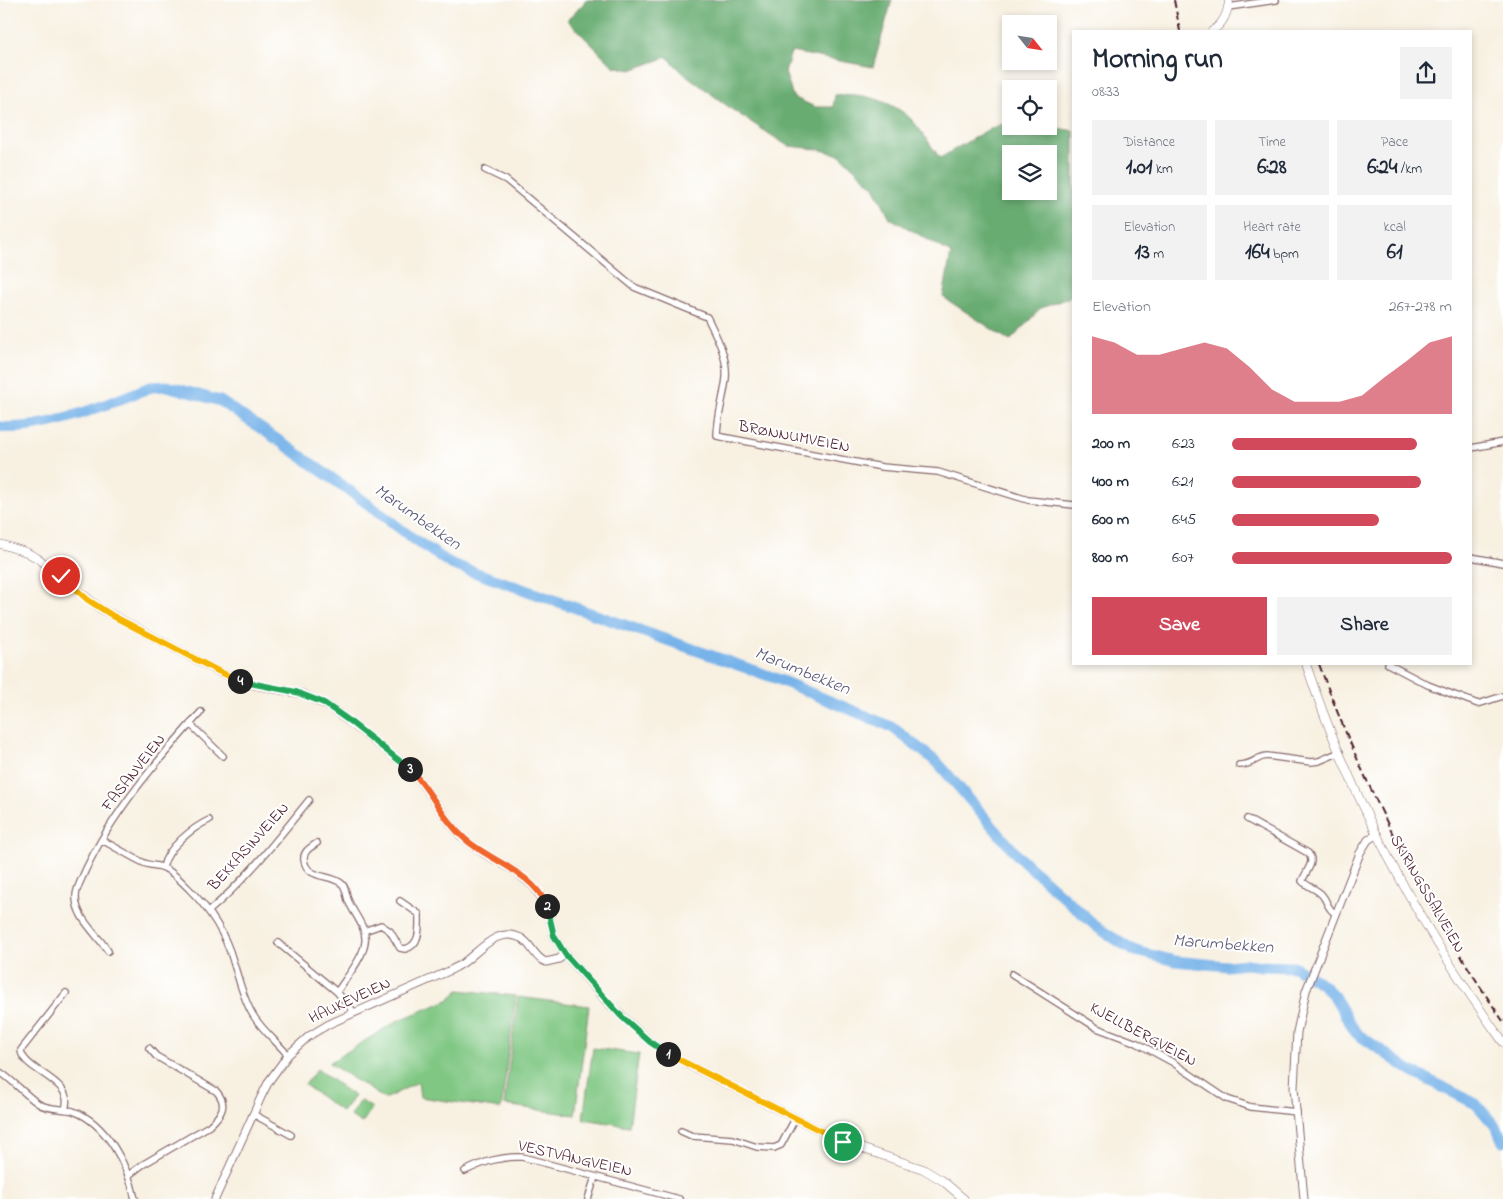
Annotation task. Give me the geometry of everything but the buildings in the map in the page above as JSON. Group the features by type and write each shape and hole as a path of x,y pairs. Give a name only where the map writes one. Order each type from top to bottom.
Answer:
{"main road":[{"path":"1213,30 1223,21 1229,4"},
{"path":"0,544 20,550 39,559 101,609 224,674 254,685 303,694 324,703 409,768 462,837 482,852 522,876 538,892 546,905 556,940 565,954 608,1003 650,1042 687,1064 843,1142 923,1170 943,1181 964,1199"},
{"name":"SKIRINGSSALVEIEN","path":"1306,665 1340,752 1377,834 1412,899 1454,970 1503,1042"}],"street":[{"path":"1229,4 1276,0"},
{"name":"BRØNNUMVEIEN","path":"485,170 506,180 634,287 707,318 720,345 725,361 726,376 716,436 882,468 938,472 1028,500 1072,505"},
{"path":"1472,448 1503,442"},
{"path":"1472,557 1503,563"},
{"path":"1390,665 1428,685 1478,704 1503,696"},
{"name":"FASANVEIEN","path":"108,951 81,915 76,896 79,884 96,847 136,786 201,712"},
{"path":"190,724 223,756"},
{"path":"1239,765 1250,765 1261,757 1267,756 1311,762 1319,761 1340,752"},
{"name":"BEKKASINVEIEN","path":"209,911 256,862 309,800"},
{"path":"1247,819 1312,857 1302,881 1323,896 1328,908 1336,914"},
{"path":"163,868 168,856 190,831 209,820"},
{"path":"1304,1199 1294,1088 1295,1051 1300,1016 1309,981 1362,849 1368,840 1377,834"},
{"path":"102,840 141,862 153,867 163,868 186,887 209,911 230,951 236,974 252,1014 265,1032 288,1055"},
{"path":"317,843 305,854 304,859 307,867 313,873 337,880 343,884 348,900 364,931 366,941 363,952 337,992"},
{"path":"364,931 381,925 390,931 400,948 405,949 413,946 417,938 419,914 400,900"},
{"name":"HAUKEVEIEN","path":"215,1199 269,1081 288,1055 309,1036 354,1012 449,971 462,964 489,941 502,935 515,936 526,942 536,956 546,962 559,959 565,954"},
{"path":"278,943 337,992 354,1012"},
{"name":"KJELLBERGVEIEN","path":"1012,974 1097,1028 1137,1043 1172,1062 1227,1099 1251,1107 1297,1112"},
{"path":"65,1110 67,1101 63,1092 54,1081 23,1057 21,1050 66,993"},
{"path":"129,1175 142,1165 209,1126 216,1119 223,1105 223,1100 216,1091 156,1056 149,1048"},
{"path":"0,1072 39,1104 85,1117 105,1135 129,1175 135,1199"},
{"path":"253,1114 291,1135"},
{"path":"681,1131 692,1136 733,1140 774,1148 781,1145 795,1118"},
{"name":"VESTVANGVEIEN","path":"465,1171 491,1160 510,1157 534,1160 679,1199"},
{"path":"588,1199 596,1176"}],"green space":[{"path":"585,0 892,0 873,67 791,52 785,72 793,97 815,107 833,107 835,95 845,94 876,99 886,103 912,120 940,158 989,129 1002,124 1002,135 1057,135 1057,128 1072,131 1072,297 1041,308 1010,341 943,297 951,253 890,218 874,187 840,155 817,149 788,146 734,111 682,72 667,57 631,70 613,66 567,20"},
{"path":"459,990 516,996 501,1109 420,1097 418,1082 385,1099 329,1063 397,1021 448,1000"},
{"path":"518,997 589,1006 575,1115 504,1105"},
{"path":"593,1048 639,1054 629,1126 583,1119"},
{"path":"317,1069 354,1096 342,1112 305,1085"},
{"path":"360,1100 372,1108 362,1123 350,1116"}],"waterway":[{"name":"Marumbekken","path":"0,427 18,427 57,421 151,387 167,386 220,401 281,442 451,564 775,678 892,727 938,763 1018,856 1098,928 1132,950 1175,961 1227,966 1247,964 1295,967 1322,984 1334,996 1356,1033 1411,1071 1476,1104 1497,1128 1503,1142"}],"railway":[{"path":"1174,0 1180,30"},
{"path":"1319,665 1356,757 1400,848 1449,936 1503,1021"}],"route":[{"path":"61,576 101,609 219,672 254,685 303,694 324,703 409,768 462,837 529,882 542,897 546,905 556,940 565,954 590,984 633,1028 650,1042 687,1064 843,1142"}]}
